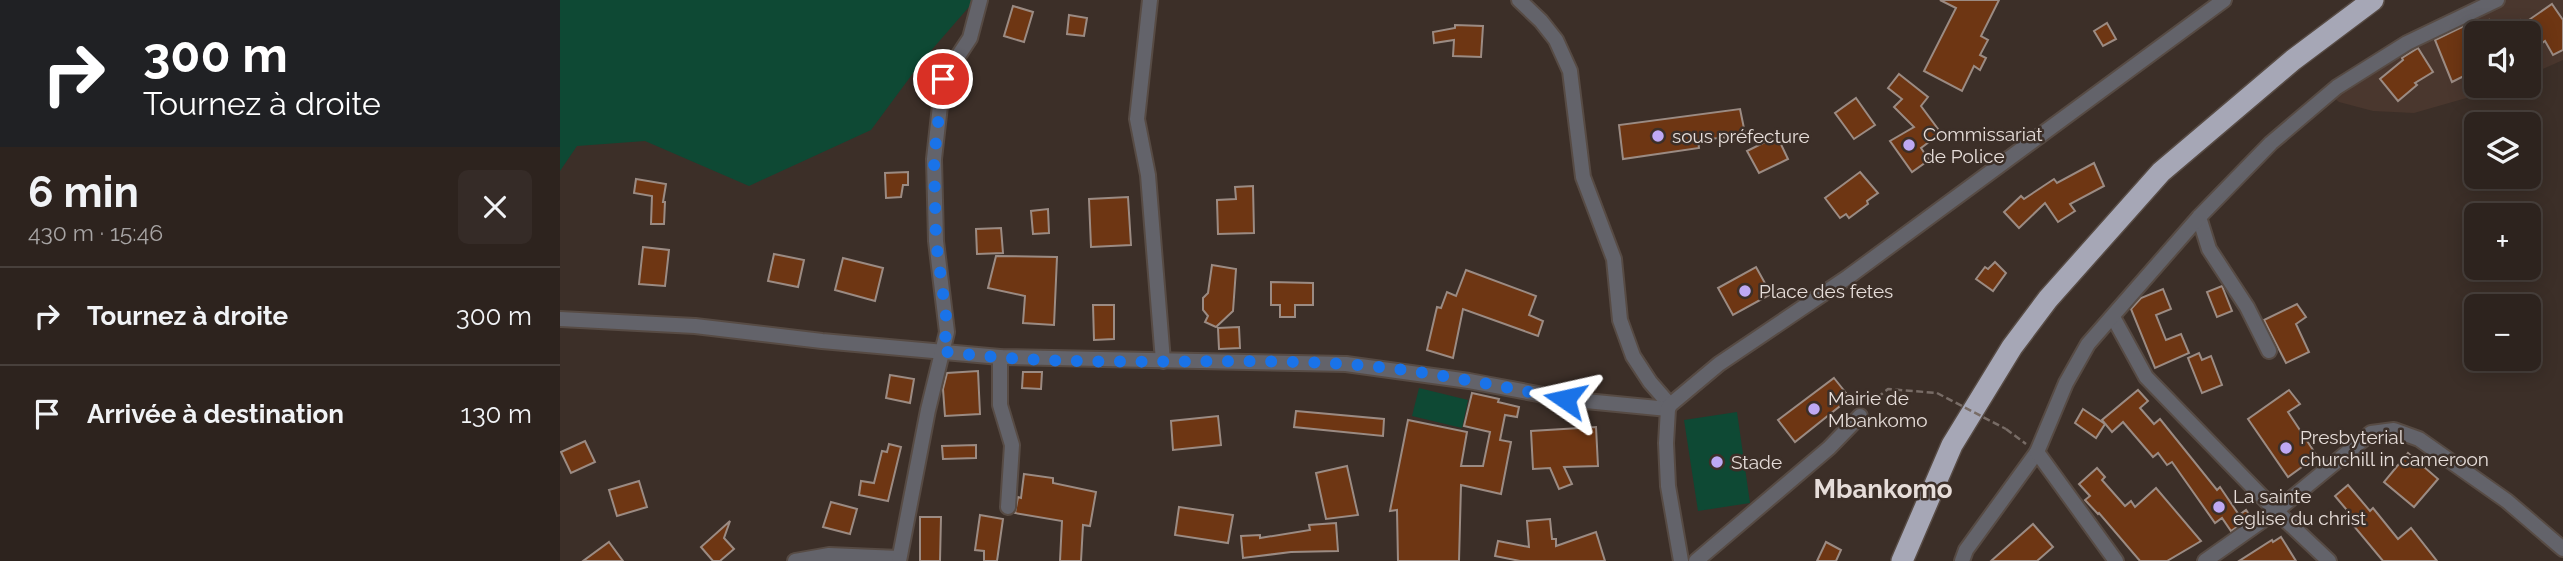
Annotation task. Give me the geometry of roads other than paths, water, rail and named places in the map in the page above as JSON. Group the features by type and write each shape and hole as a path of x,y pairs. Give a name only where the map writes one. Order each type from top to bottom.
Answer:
{"highway":[{"path":"1902,561 1952,445 2012,347 2048,299 2161,172 2293,60 2373,0"}],"street":[{"path":"795,561 830,555 899,560 947,332 936,241 934,159 943,79 970,37 980,0"},
{"path":"1150,0 1137,119 1148,175 1163,361"},
{"path":"1519,0 1556,40 1570,71 1583,177 1614,259 1620,320 1633,356 1669,407 1666,443 1668,486 1681,561"},
{"path":"560,319 695,326 1000,357 1346,364 1455,379 1565,399 1669,407 1719,364 1848,277 2224,0"},
{"path":"1962,561 1966,550 2037,452 2066,383 2088,344 2199,217 2271,143 2337,87 2407,43 2497,0"},
{"path":"2199,217 2209,249 2247,307 2269,351"},
{"path":"2113,317 2146,377 2276,511 2329,561"},
{"path":"1000,357 1000,405 1012,445 1008,507"},
{"path":"1696,561 1829,448 1860,416"},
{"path":"2206,561 2276,511 2371,433 2395,429 2419,439 2508,500 2563,549"},
{"path":"2037,452 2116,561"}],"place":[{"name":"sous préfecture","path":"1658,136"},
{"name":"Commissariat de Police","path":"1909,145"},
{"name":"Place des fetes","path":"1745,291"},
{"name":"Mairie de Mbankomo","path":"1814,409"},
{"name":"Presbyterial churchill in cameroon","path":"2286,448"},
{"name":"Stade","path":"1717,462"},
{"name":"La sainte eglise du christ","path":"2219,507"}],"district":[{"name":"Mbankomo","path":"1883,489"}]}
